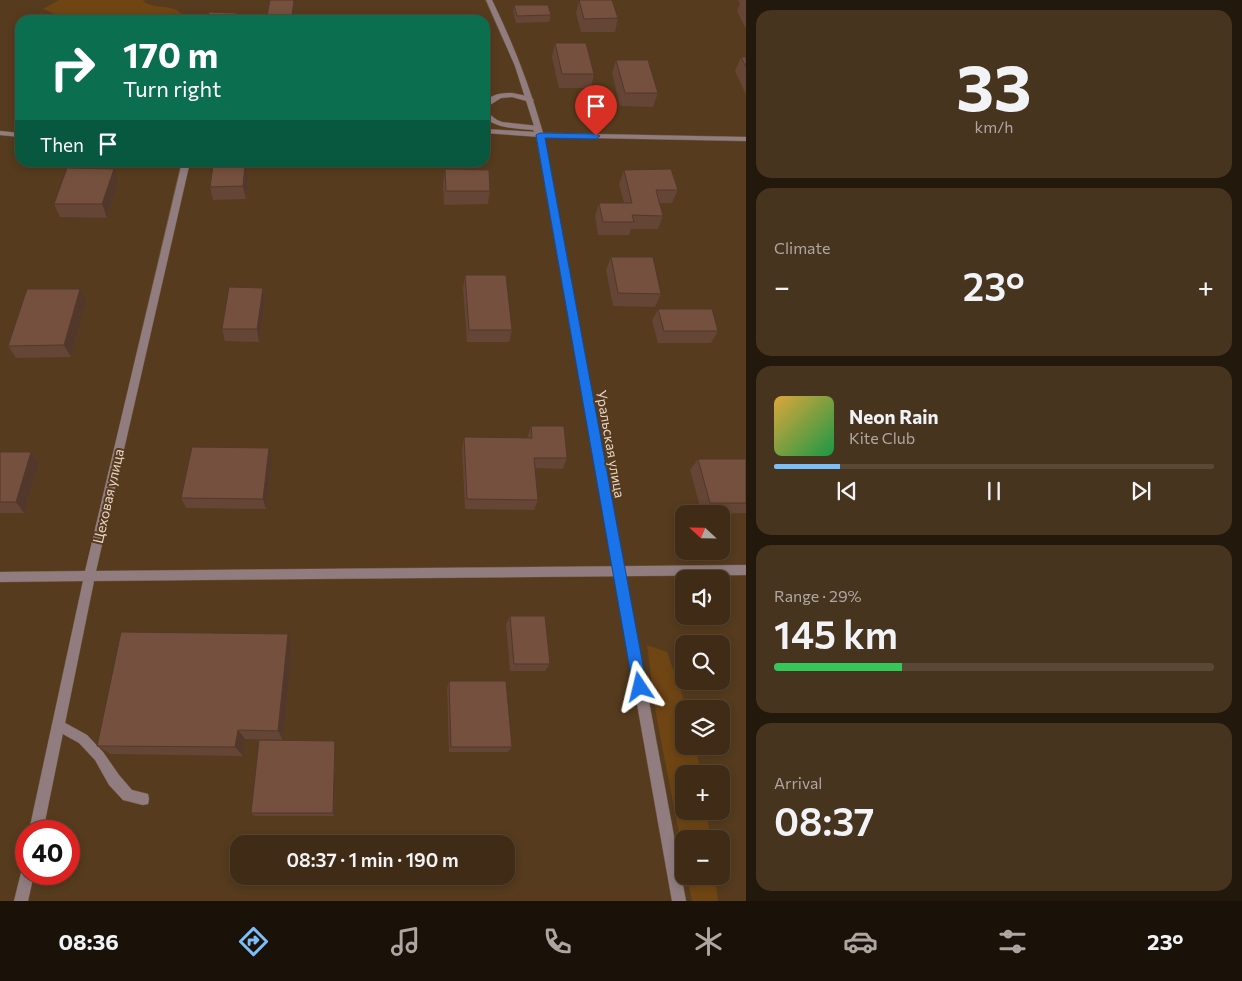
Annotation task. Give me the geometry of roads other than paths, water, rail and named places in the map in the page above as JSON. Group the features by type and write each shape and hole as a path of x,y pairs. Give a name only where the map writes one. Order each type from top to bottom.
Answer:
{"street":[{"name":"Уральская улица","path":"489,0 507,35 540,135 679,901"},
{"path":"490,99 498,96 516,96 530,100"},
{"path":"490,118 500,123 536,128 540,135"},
{"path":"490,131 540,135 746,139"},
{"path":"0,133 15,134"},
{"name":"Цеховая улица","path":"38,820 90,574 185,167"},
{"path":"0,576 746,570"},
{"path":"58,725 83,738 99,756 114,780 128,795 143,799"},
{"path":"21,901 25,885"}]}
